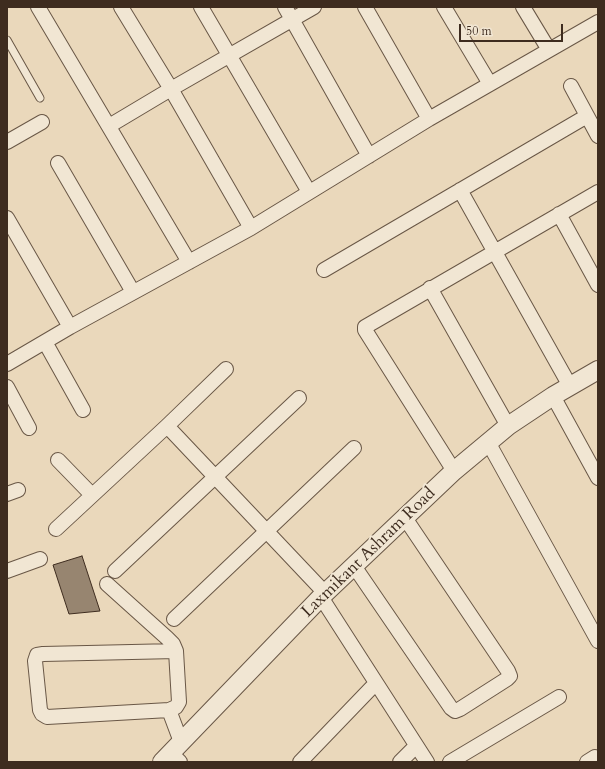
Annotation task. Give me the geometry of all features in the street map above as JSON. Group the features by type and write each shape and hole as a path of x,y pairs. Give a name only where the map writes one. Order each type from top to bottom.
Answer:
{"street":[{"path":"38,7 189,262"},
{"path":"121,7 171,89 250,228"},
{"path":"201,7 309,192"},
{"path":"285,7 369,156"},
{"path":"109,126 314,7"},
{"path":"365,7 429,119"},
{"path":"444,7 490,84"},
{"path":"523,7 549,50"},
{"path":"8,360 45,342 250,228 429,119 598,22"},
{"path":"571,86 598,136"},
{"path":"324,270 587,116"},
{"path":"7,142 42,122"},
{"path":"58,163 133,292"},
{"path":"460,190 570,386"},
{"path":"454,471 365,330 365,327 367,324 598,192"},
{"path":"559,214 598,285"},
{"path":"7,218 70,327"},
{"path":"430,288 508,426"},
{"path":"45,342 83,410"},
{"path":"56,529 226,369"},
{"name":"Laxmikant Ashram Road","path":"173,755 324,596 454,471 508,426 570,386 598,370"},
{"path":"7,387 29,428"},
{"path":"554,396 598,478"},
{"path":"115,571 299,398"},
{"path":"167,426 266,531 324,596 376,683 427,762"},
{"path":"488,442 598,642"},
{"path":"174,618 354,448"},
{"path":"58,460 92,495"},
{"path":"354,566 452,708 455,710 460,709 507,679 510,676 508,671 405,518"},
{"path":"7,571 40,560"},
{"path":"107,584 173,644 176,651 179,702 176,707 169,710 48,717 42,714 40,710 35,660 37,655 176,651"},
{"path":"300,762 376,683"},
{"path":"450,762 559,697"},
{"path":"169,710 173,755"},
{"path":"400,762 416,746"}],"lane":[{"path":"7,40 40,98"}],"building":[{"path":"82,556 100,611 69,614 53,565"}]}
